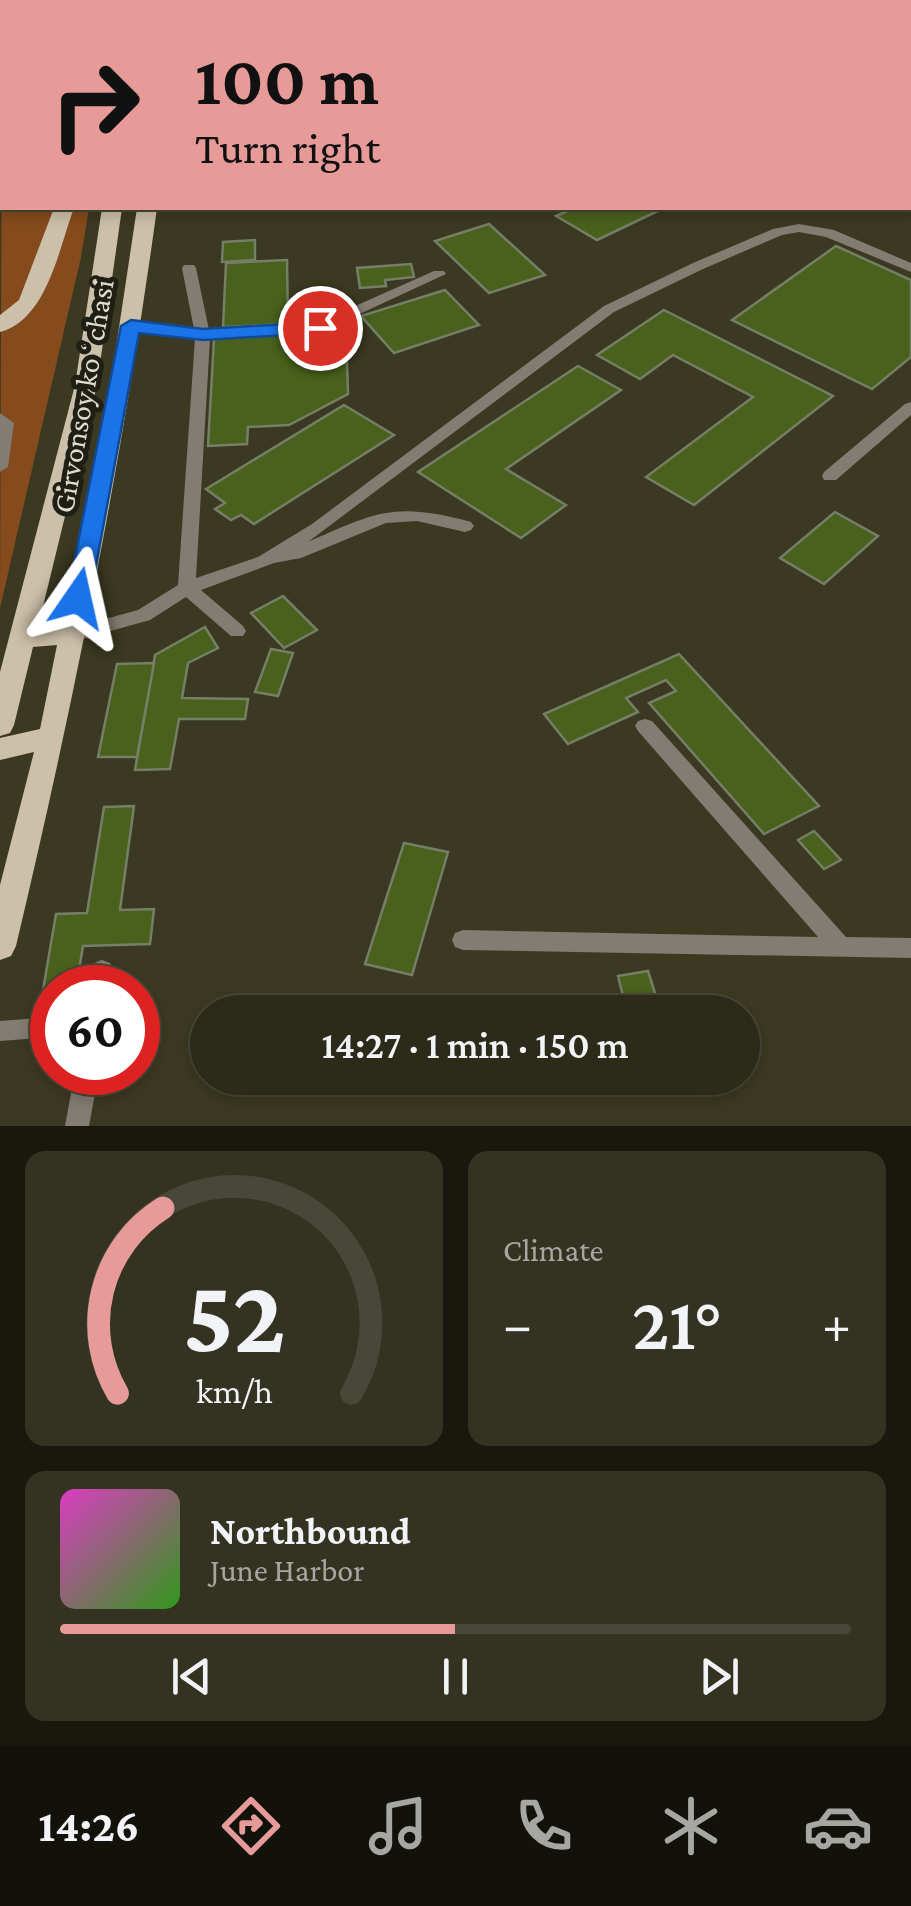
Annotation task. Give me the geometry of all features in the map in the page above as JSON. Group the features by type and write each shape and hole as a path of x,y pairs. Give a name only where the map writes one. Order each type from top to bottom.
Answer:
{"main road":[{"path":"0,326 28,304 63,210"},
{"name":"Girvonsoy koʻchasi","path":"0,724 86,385 112,210"},
{"name":"Girvonsoy koʻchasi","path":"0,946 52,737 131,326 147,210"},
{"path":"20,638 71,635"},
{"path":"0,749 52,737"}],"lane":[{"path":"726,0 734,0"},
{"path":"264,561 318,528 609,309 698,266 778,232 799,228 829,233 911,268"},
{"path":"188,588 203,334 189,268"},
{"path":"131,326 203,334 320,328 439,274"},
{"path":"830,476 911,407"},
{"path":"0,418 6,422 1,464"},
{"path":"71,635 144,616 188,588 264,561 301,553 377,519 406,514 465,526"},
{"path":"188,588 236,632"},
{"path":"645,726 840,946"},
{"path":"462,940 911,948"},
{"path":"0,1031 30,1029"},
{"path":"77,1126 83,1095"}],"shaded area":[{"path":"1,210 89,210 81,257 0,608"}],"building":[{"path":"570,210 660,210 597,240 556,216"},
{"path":"489,224 545,275 489,293 435,241"},
{"path":"255,240 255,260 222,262 223,242"},
{"path":"836,246 911,280 911,357 872,389 732,320"},
{"path":"287,260 288,324 223,327 226,263"},
{"path":"411,264 414,277 385,280 386,286 360,288 357,268"},
{"path":"445,290 479,325 394,353 361,316"},
{"path":"664,310 833,396 694,505 646,477 753,397 673,355 640,379 597,355"},
{"path":"346,332 348,394 289,425 248,427 247,444 208,446 214,338"},
{"path":"578,366 621,390 506,469 566,505 521,538 418,472"},
{"path":"344,405 394,435 254,524 241,515 231,520 215,509 225,503 206,489"},
{"path":"835,512 878,536 824,584 780,558"},
{"path":"283,596 317,630 284,648 251,613"},
{"path":"205,627 218,648 188,663 182,698 248,699 245,719 179,719 170,769 135,770 155,655"},
{"path":"271,649 293,653 278,696 255,692"},
{"path":"679,654 819,806 764,834 649,703 676,691 666,680 626,698 638,712 568,744 544,714"},
{"path":"154,663 137,757 98,757 117,664"},
{"path":"134,806 120,910 154,909 150,944 83,946 80,965 47,965 56,914 87,913 104,807"},
{"path":"814,831 841,860 824,869 798,840"},
{"path":"404,843 448,852 412,975 365,964"},
{"path":"648,971 656,995 623,995 618,976"}],"route":[{"path":"78,598 131,326 203,334 320,328"}]}
